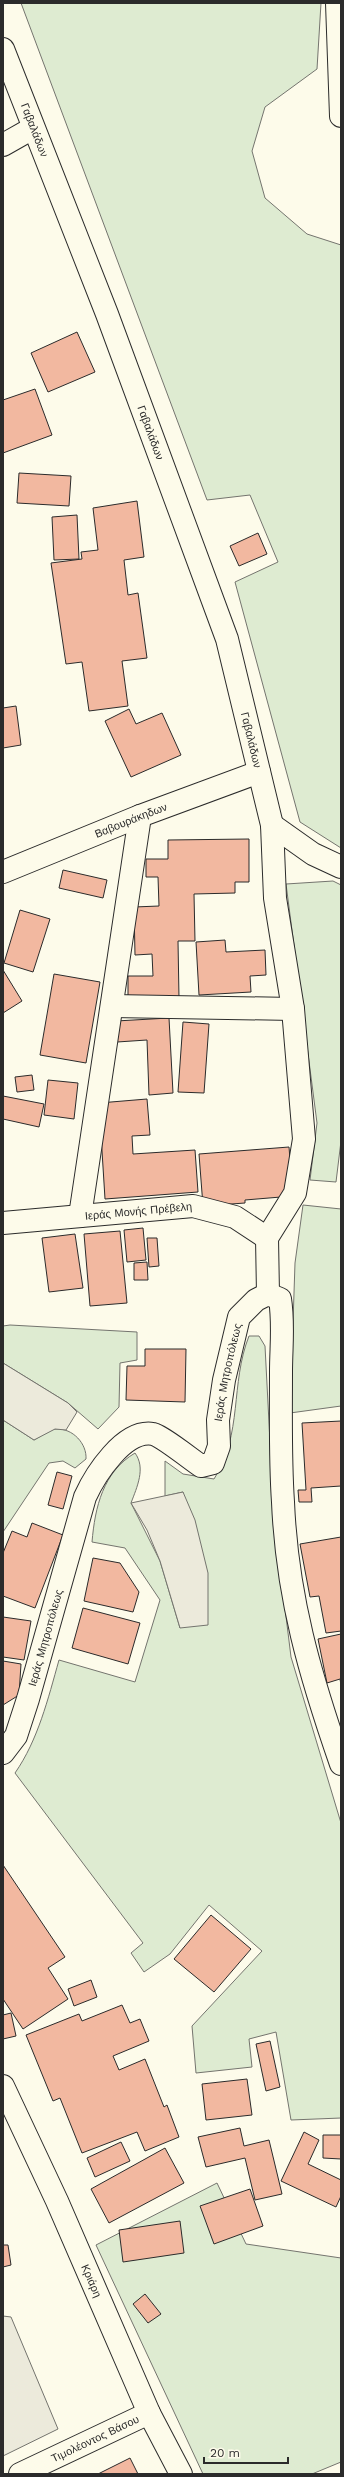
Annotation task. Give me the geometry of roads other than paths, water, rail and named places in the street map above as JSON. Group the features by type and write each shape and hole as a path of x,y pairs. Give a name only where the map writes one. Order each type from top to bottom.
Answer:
{"street":[{"path":"337,3 341,116"},
{"name":"Γαβαλάδων","path":"3,49 107,314 227,638 272,825 272,864 278,919 293,1009 304,1139 295,1193 267,1238"},
{"path":"3,145 33,128"},
{"name":"Βαβουράκηδων","path":"3,872 140,816 259,772"},
{"path":"80,1216 140,816"},
{"path":"272,825 313,854 341,867"},
{"path":"112,1006 293,1009"},
{"name":"Ιεράς Μονής Πρέβελη","path":"3,1223 193,1206 235,1218 267,1238"},
{"path":"267,1238 268,1294 280,1299 284,1320 280,1440 285,1546 295,1613 318,1697 341,1764"},
{"name":"Ιεράς Μητροπόλεως","path":"3,1753 16,1736 28,1699 85,1497 92,1481 121,1445 136,1435 153,1434 201,1466 213,1462 219,1446 218,1420 224,1380 239,1317 256,1300 268,1294"},
{"name":"Κριάρη","path":"3,2086 57,2201 149,2413 181,2474"},
{"name":"Τιμολέοντος Βάσου","path":"20,2474 149,2413"}]}
